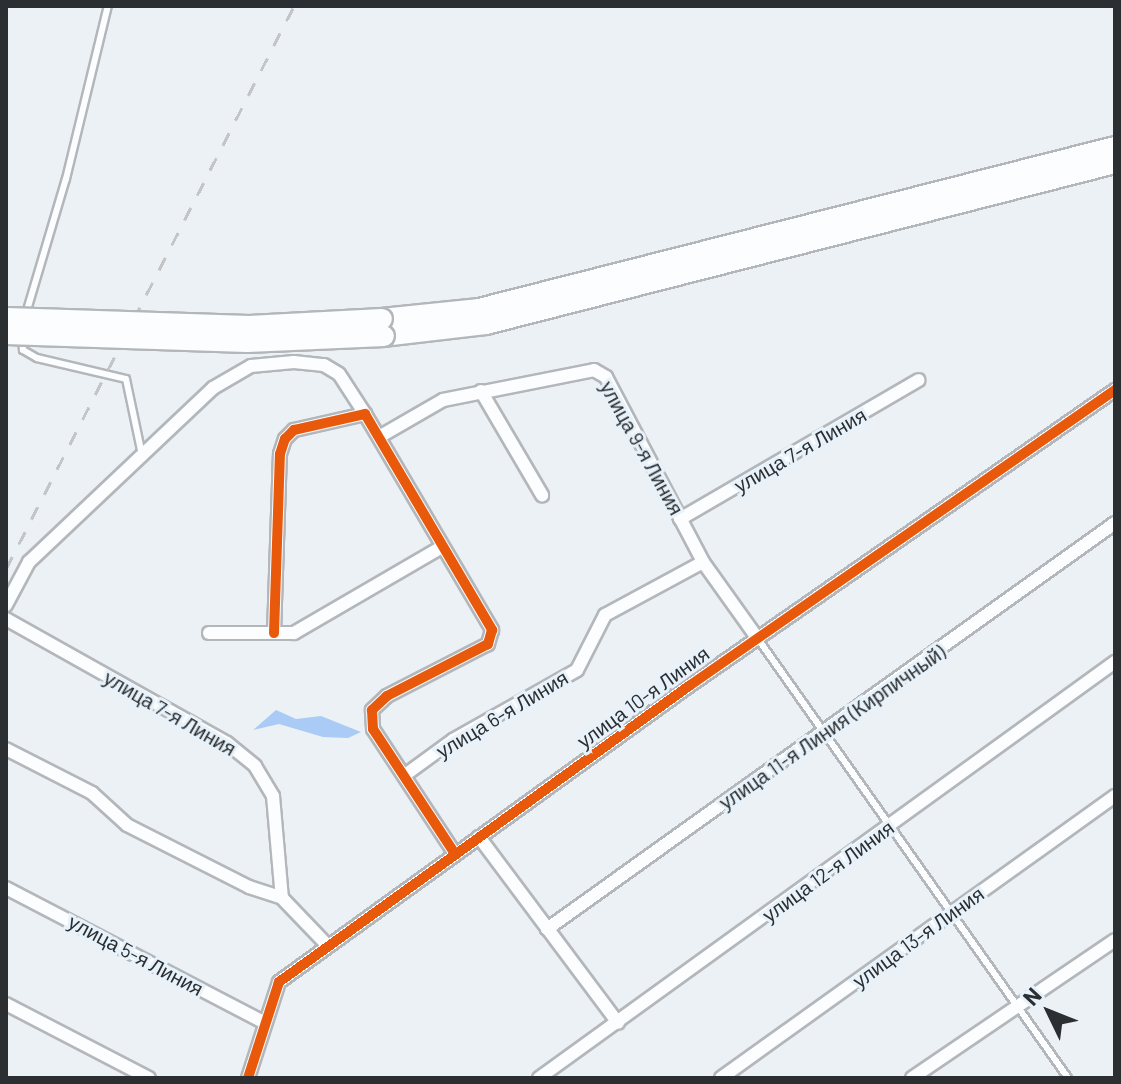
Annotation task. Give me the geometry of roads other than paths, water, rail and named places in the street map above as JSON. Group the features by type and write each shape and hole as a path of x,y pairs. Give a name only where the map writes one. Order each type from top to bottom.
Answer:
{"main road":[{"path":"6,334 247,342 383,328 479,309 1115,147"},
{"path":"6,318 383,328 486,324 1115,163"}],"street":[{"path":"6,605 29,562 213,388 251,366 294,362 324,365 339,374 365,414 490,626 492,635 488,644 387,696 372,710 373,729 455,854"},
{"name":"улица 9-я Линия","path":"379,437 443,400 581,370 594,370 606,377 703,562"},
{"name":"улица 7-я Линия","path":"680,519 919,380"},
{"name":"улица 10-я Линия","path":"248,1078 279,982 758,639 1115,390"},
{"path":"481,391 542,495"},
{"path":"274,633 280,454 285,439 294,430 365,414"},
{"name":"улица 11-я Линия (Кирпичный)","path":"547,929 1115,523"},
{"path":"209,633 294,633 442,547"},
{"path":"703,562 758,639"},
{"name":"улица 6-я Линия","path":"405,775 453,740 577,670 605,615 703,562"},
{"name":"улица 7-я Линия","path":"6,619 227,743 255,766 270,786 273,796 282,898"},
{"name":"улица 12-я Линия","path":"539,1078 1115,662"},
{"path":"6,749 92,793 127,825 249,887 282,898 328,946"},
{"name":"улица 13-я Линия","path":"721,1078 1115,796"},
{"path":"479,837 618,1023"},
{"name":"улица 5-я Линия","path":"6,888 265,1023"},
{"path":"912,1078 1115,940"},
{"path":"6,1004 149,1078"}],"lane":[{"path":"108,6 66,179 21,328 23,350 37,358 126,379 142,455"},
{"path":"758,639 893,825 1068,1078"}],"water":[{"path":"276,710 296,719 321,716 361,732 348,738 323,737 279,724 253,730"}],"railway":[{"path":"6,569 294,6"}]}
